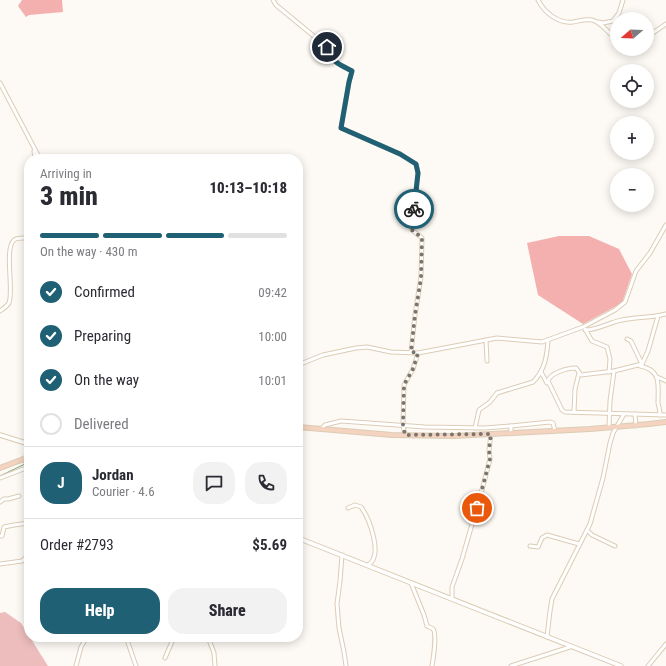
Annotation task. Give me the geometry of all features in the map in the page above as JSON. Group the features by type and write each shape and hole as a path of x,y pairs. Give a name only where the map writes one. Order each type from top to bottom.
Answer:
{"main road":[{"path":"303,427 405,435 491,434 636,426 666,422"},
{"path":"0,468 24,458"}],"street":[{"path":"273,0 276,5 328,48 327,54 331,59 339,65 352,71 341,128 400,154 416,164 418,173 412,230 422,238 422,246 421,278 411,352"},
{"path":"538,0 548,12 560,21 566,23 588,20 603,23 613,21 619,13 623,0"},
{"path":"596,22 610,33"},
{"path":"654,32 666,24"},
{"path":"0,84 37,154"},
{"path":"34,149 34,154"},
{"path":"303,363 328,353 356,348 368,347 391,352 418,353 497,338 542,342 584,328 615,310 625,302 636,271 650,253 666,225"},
{"path":"0,311 6,307 10,300 9,260 11,244 14,239 24,238"},
{"path":"584,328 596,328 624,319 666,314"},
{"path":"641,365 648,351 658,316"},
{"path":"584,328 592,341 607,347 610,359 609,372"},
{"path":"627,339 631,341 641,365"},
{"path":"486,340 487,362"},
{"path":"475,428 479,410 490,402 497,393 533,382 541,372 547,357 548,340"},
{"path":"405,435 403,425 404,385 413,369 418,353"},
{"path":"548,384 548,378 571,368 576,368 581,375 609,372 641,365 648,367 653,371 657,378 660,415"},
{"path":"609,427 609,413 614,371"},
{"path":"541,372 563,411 666,415"},
{"path":"574,412 575,389 579,373"},
{"path":"657,378 666,381"},
{"path":"547,637 552,599 587,530 596,507 613,433 624,414"},
{"path":"635,414 636,426"},
{"path":"321,429 325,425 341,421 425,427 475,428 550,422 553,423 555,431"},
{"path":"511,426 511,433"},
{"path":"452,599 452,586 462,559 484,486 490,459 489,450 491,434"},
{"path":"0,435 24,442"},
{"path":"0,478 24,469"},
{"path":"0,502 4,498 8,499 19,496"},
{"path":"348,508 355,506 361,507 372,530 375,553 372,562 368,565"},
{"path":"0,536 2,536 4,527 24,524"},
{"path":"587,530 592,535 615,546"},
{"path":"530,546 538,548 542,538 547,535 579,544"},
{"path":"303,540 620,666"},
{"path":"342,555 337,604 339,628 346,666"},
{"path":"0,564 24,560"},
{"path":"411,582 427,626 434,631 432,666"},
{"path":"76,666 81,647 84,642"},
{"path":"128,642 136,666"},
{"path":"165,658 171,642"},
{"path":"210,642 214,653 215,666"},
{"path":"648,666 666,644"},
{"path":"511,666 570,647"}],"shaded area":[{"path":"22,0 62,0 63,12 29,15 26,17 18,6"},
{"path":"559,236 589,236 619,249 632,274 622,303 583,324 538,295 527,243"},
{"path":"5,612 21,623 24,628 24,642 33,642 48,666 0,666 0,613"}],"waterway":[{"path":"0,476 24,464"}],"way so far":[{"path":"414,209 412,230 422,238 421,278 411,352 418,353 413,369 404,385 403,425 405,435 454,436 491,434 489,450 490,459 477,508"}],"route":[{"path":"327,47 328,50 326,53 331,59 339,65 352,71 341,128 400,154 416,164 418,173 414,209"}]}
